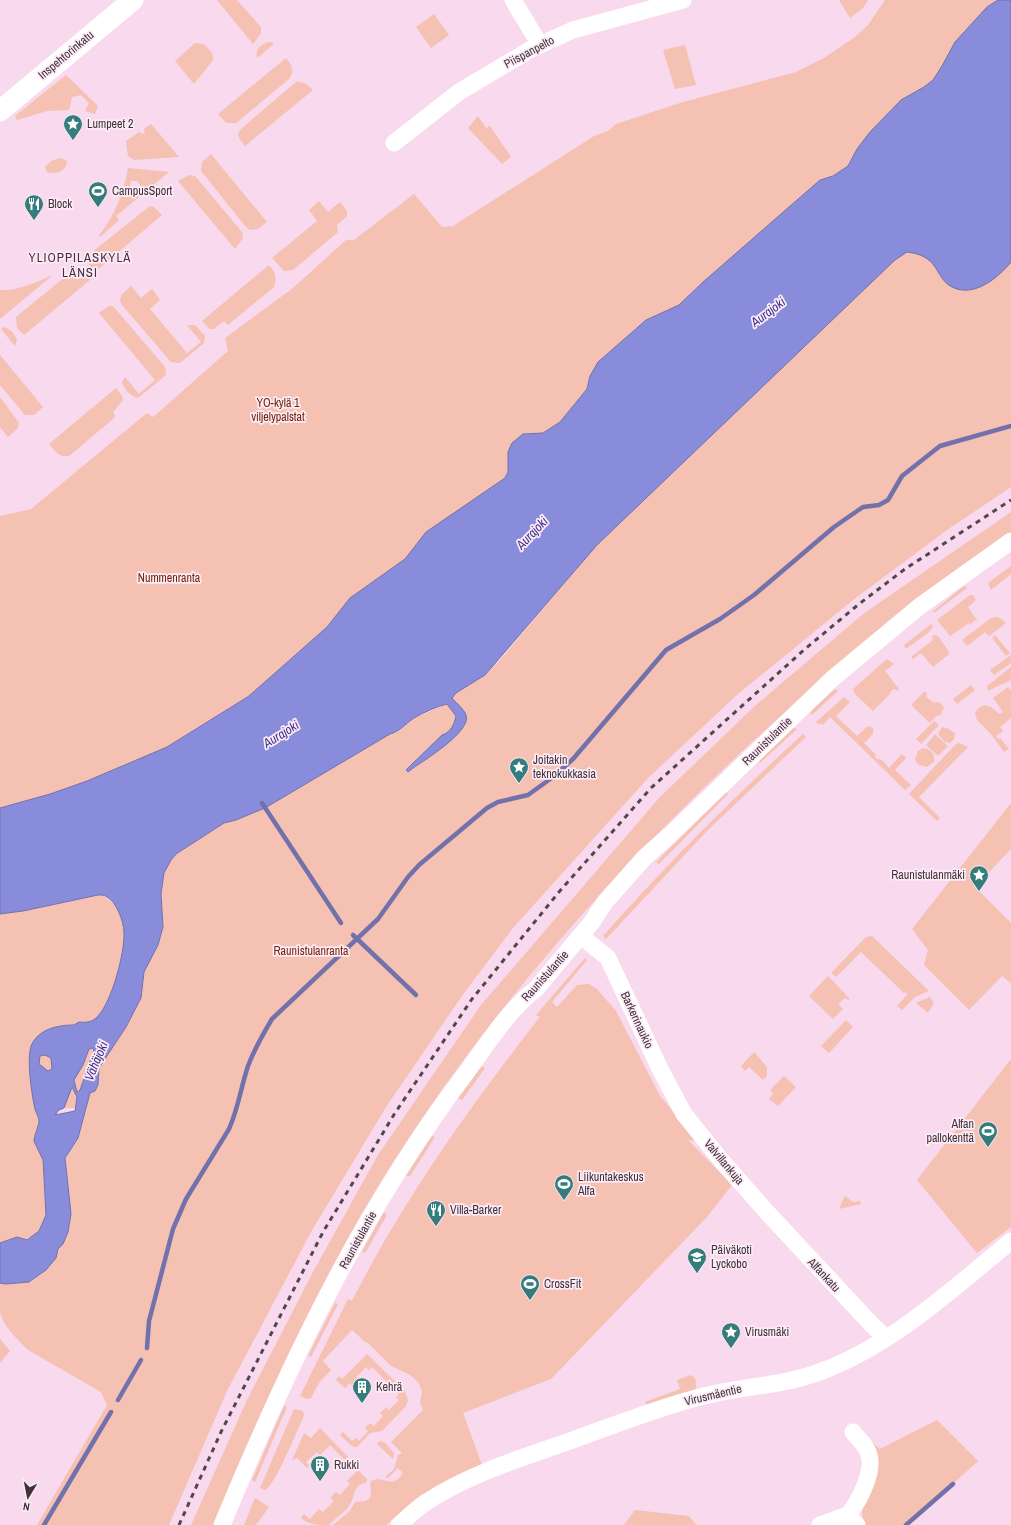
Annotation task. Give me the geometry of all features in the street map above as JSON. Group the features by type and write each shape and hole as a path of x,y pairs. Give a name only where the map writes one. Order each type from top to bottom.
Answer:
{"street":[{"name":"Inspehtorinkatu","path":"0,111 133,0"},
{"path":"513,0 540,45"},
{"name":"Piispanpelto","path":"394,143 459,92 540,45 573,30 683,0"},
{"name":"Raunistulantie","path":"222,1525 278,1394 302,1343 389,1182 435,1113 499,1029 581,936 605,902 645,857 670,835 832,679 920,606 1011,541"},
{"name":"Barkerinaukio","path":"581,936 608,958 660,1069 684,1114"},
{"name":"Valvillankuja","path":"684,1114 721,1160 765,1210"},
{"name":"Alfankatu","path":"765,1210 836,1287 886,1338"},
{"name":"Virusmäentie","path":"399,1525 426,1502 455,1485 487,1471 668,1406 705,1396 806,1377 853,1358 886,1338 944,1295 1011,1240"},
{"path":"820,1525 853,1520 857,1504 867,1480 870,1464 868,1450 854,1432"}],"green space":[{"path":"217,0 237,0 261,27 261,33 253,44"},
{"path":"839,0 868,0 863,8 850,18"},
{"name":"Nummenranta","path":"885,0 998,0 987,7 933,80 901,100 857,149 848,166 833,176 820,180 703,282 679,305 646,320 598,362 590,376 587,389 560,422 543,433 523,434 507,463 508,472 506,478 426,532 405,559 350,598 327,627 249,696 167,747 87,781 50,794 0,808 0,516 31,509 147,413 153,417 228,351 225,338 293,288 346,240 354,240 414,194 442,227 453,226 594,136 608,131 616,124 683,102 796,72 824,58 855,37 868,25"},
{"path":"434,14 449,35 431,48 416,27"},
{"path":"271,42 274,44 257,58 258,49 262,45"},
{"path":"195,43 204,44 212,53 213,60 194,84 175,61"},
{"path":"685,45 696,85 675,89 663,50"},
{"path":"286,58 292,68 292,73 289,79 236,123 226,123 218,114"},
{"path":"66,75 98,106 95,114 85,111 89,103 81,95 72,97 69,110 47,111 17,120 15,116"},
{"path":"296,82 303,83 313,90 245,146 239,138 238,133"},
{"path":"478,116 486,128 490,126 511,157 502,164 468,128"},
{"path":"151,124 179,157 134,160 128,156 126,141 139,132 142,134 145,133 144,129"},
{"path":"211,154 267,222 258,229 250,230 246,227 201,171 202,162"},
{"path":"61,158 67,161 63,170 54,173 47,172 45,167 51,161"},
{"path":"128,168 169,172 116,216 119,220 100,237 99,236 110,220 118,204","holes":["131,181 137,181 142,189 131,195 129,190"]},
{"name":"Raunistulanranta","path":"1011,171 1011,487 947,530 853,600 738,694 648,778 513,928 464,993 386,1107 311,1232 227,1391 169,1525 37,1525 107,1405 101,1392 28,1350 7,1327 1,1317 0,1312 0,1283 6,1284 29,1282 46,1270 56,1258 58,1249 63,1244 65,1158 83,1121 90,1092 95,1091 98,1085 99,1068 126,1027 141,998 144,972 158,945 163,927 161,894 164,873 171,860 176,854 224,823 236,820 265,808 390,734 395,733 414,718 447,704 456,693 485,675 500,660 591,552 764,334"},
{"path":"189,175 195,176 242,232 243,238 235,249 178,181"},
{"path":"319,201 328,212 340,202 347,211 347,216 337,225 338,232 293,270 284,271 272,258 317,221 309,210"},
{"path":"150,206 154,207 162,215 95,272 89,265 88,259 91,253"},
{"path":"269,265 275,275 274,287 228,325 224,321 214,329 209,329 202,321"},
{"path":"76,268 82,269 91,279 24,335 17,328 16,317"},
{"path":"53,275 0,319 0,290 21,288"},
{"path":"131,286 141,298 152,289 160,300 150,309 187,353 201,342 187,325 195,325 205,336 204,343 180,363 171,362 122,305 120,301 121,295"},
{"path":"109,306 113,306 165,367 166,375 138,398 130,394 124,387 122,382 125,377 139,394 155,380 99,313"},
{"path":"4,327 11,330 15,336 17,341 15,346 1,329"},
{"path":"0,355 43,407 34,415 25,415 0,385"},
{"path":"116,388 123,400 113,412 115,416 113,419 69,456 62,456 55,451 49,444"},
{"path":"0,397 19,423 18,428 8,437 0,427"},
{"path":"1011,512 1011,532 931,588 893,618 783,714 674,817 622,871 523,983 433,1102 366,1206 341,1250 295,1340 214,1525 191,1525 247,1400 313,1272 378,1155 481,1005 660,797 756,705 863,614"},
{"path":"1011,566 1011,574 991,590 988,583"},
{"path":"964,586 967,588 935,612 932,612"},
{"path":"970,595 973,595 976,600 968,607 978,622 975,620 970,625 969,623 950,636 937,620"},
{"path":"991,618 1000,618 1006,623 989,636 985,632 967,646 962,640"},
{"path":"931,624 933,627 928,633 906,649 904,645"},
{"path":"995,635 1010,653 1006,656 992,638"},
{"path":"932,636 938,636 949,654 933,667 921,653 913,659 911,657 933,640"},
{"path":"1011,655 1011,663 994,675 990,670"},
{"path":"887,659 894,664 885,671 899,689 898,691 894,689 890,692 890,694 873,711 855,694 853,689"},
{"path":"1011,667 1011,680 988,691 987,686"},
{"path":"971,685 975,690 957,704 953,699"},
{"path":"1008,687 1011,690 1011,718 1000,727 1003,731 996,736 998,739 1000,738 1009,749 1004,752 990,733 977,720 975,713 984,705 990,707 999,714 1003,712 993,698"},
{"path":"835,689 838,691 812,715 810,713 812,710"},
{"path":"924,692 927,693 926,697 934,703 939,702 944,707 941,715 936,716 930,723 911,705"},
{"path":"844,697 850,702 836,716 857,736 868,726 873,728 873,734 864,743 876,755 875,758 882,760 889,768 902,754 906,758 895,770 911,785 905,790 830,717 823,725 820,723 819,725 816,722"},
{"path":"934,721 939,725 921,744 916,739"},
{"path":"942,727 955,733 954,739 950,743 945,742 938,734"},
{"path":"793,728 797,729 760,763 758,760"},
{"path":"803,734 806,737 708,830 606,939 603,936 676,858 726,807"},
{"path":"935,734 948,746 938,756 926,745"},
{"path":"959,743 968,747 919,797 940,818 937,821 909,794 955,745"},
{"path":"923,748 930,751 934,757 934,762 927,767 919,765 915,760 918,751"},
{"path":"726,792 728,794 659,864 656,862"},
{"path":"1011,803 1011,849 975,887 1011,923 1011,983 1002,976 969,1010 924,965 928,950 912,929"},
{"path":"98,895 109,899 113,903 120,914 124,926 124,940 120,963 108,999 103,1009 94,1020 89,1022 79,1022 74,1025 59,1025 46,1030 45,1055 51,1058 83,1045 95,1047 75,1108 64,1108 64,1104 35,1110 40,1121 46,1215 39,1231 26,1240 17,1237 0,1243 0,914 23,911"},
{"path":"872,936 929,991 915,997 902,1010 897,1006 908,994 905,992 904,993 861,952 836,977 831,973 866,937"},
{"name":"Liikuntakeskus Alfa","path":"585,958 587,960 552,1002 557,1007 577,985 589,984 597,989 616,1011 660,1096 696,1139 692,1141 687,1139 732,1185 707,1217 551,1379 463,1413 482,1465 400,1513 386,1525 333,1525 350,1511 355,1502 365,1501 370,1497 371,1481 380,1479 391,1482 395,1481 403,1473 398,1468 388,1478 385,1477 394,1469 398,1455 402,1453 391,1442 423,1410 420,1403 422,1391 418,1382 410,1375 391,1366 369,1344 352,1330 323,1361 331,1370 319,1383 311,1398 307,1399 300,1396 348,1299 352,1301 372,1263 415,1190 463,1119 540,1017 536,1015"},
{"path":"828,976 850,999 848,1000 845,998 838,1004 843,1009 833,1019 809,996"},
{"path":"930,997 934,1003 928,1013 916,1003"},
{"path":"846,1020 853,1027 829,1053 821,1046"},
{"path":"754,1052 767,1067 767,1076 763,1080 749,1067 745,1071 741,1066"},
{"path":"1011,1059 1011,1227 977,1253 917,1180"},
{"path":"481,1066 485,1068 462,1100 458,1098"},
{"path":"784,1076 796,1087 778,1106 769,1099 773,1094 770,1090"},
{"path":"432,1136 435,1137 410,1176 406,1176"},
{"path":"845,1196 853,1202 860,1201 861,1204 839,1209"},
{"path":"384,1212 387,1215 365,1253 362,1252"},
{"path":"335,1303 338,1304 311,1357 308,1356"},
{"path":"0,1339 10,1351 0,1363"},
{"path":"367,1354 405,1391 408,1400 406,1406 382,1431 370,1433 357,1447 352,1446 340,1435 343,1432 352,1441 356,1438 359,1441 368,1431 365,1428 370,1423 374,1426 383,1416 380,1413 386,1407 389,1410 399,1400 396,1397 399,1394 372,1367 369,1370 366,1367 356,1377 359,1380 353,1386 350,1383 345,1388 336,1380 339,1376 342,1379"},
{"path":"691,1375 696,1382 695,1391 646,1405 645,1402 680,1389 677,1380"},
{"path":"284,1406 287,1407 255,1482 252,1480"},
{"path":"294,1409 303,1411 304,1416 275,1478 270,1486 265,1490 260,1488"},
{"path":"937,1420 978,1461 908,1525 864,1525 862,1513 870,1441 880,1449"},
{"path":"320,1428 348,1457 345,1460 330,1445 320,1455 317,1452 306,1462 309,1466 307,1468 297,1458 292,1460 304,1433 311,1438"},
{"path":"379,1441 384,1442 394,1453 393,1459 377,1444"},
{"path":"358,1470 367,1479 366,1483 358,1486 348,1507 329,1525 310,1523 301,1518 304,1514 310,1519 319,1509 323,1512 334,1501 330,1498 336,1492 340,1495 350,1484 347,1481"},
{"path":"255,1498 269,1507 256,1525 244,1525"},
{"path":"635,1510 689,1516 696,1525 624,1525"}],"water":[{"path":"998,0 1011,0 1011,262 985,285 969,290 960,290 948,285 933,264 922,256 907,252 895,260 597,545 485,675 456,693 452,698 465,713 466,722 455,737 437,752 408,772 406,770 442,735 452,728 456,716 447,704 430,710 411,720 396,732 390,734 265,808 236,820 224,823 176,854 164,873 161,894 163,927 158,945 144,972 141,998 126,1027 99,1068 98,1085 95,1091 90,1093 78,1138 65,1158 71,1214 68,1232 63,1244 58,1249 56,1258 46,1270 29,1282 6,1284 0,1283 0,1243 17,1237 27,1240 39,1231 46,1215 43,1160 34,1141 39,1118 35,1109 29,1065 33,1042 41,1033 51,1028 74,1025 79,1022 89,1022 98,1016 108,999 117,976 124,941 124,928 116,907 110,899 103,895 23,911 0,914 0,808 50,794 87,781 167,747 249,696 327,627 350,598 405,559 426,532 505,478 508,472 508,452 512,443 523,434 543,433 560,422 587,389 590,376 598,362 646,320 679,305 703,282 820,180 833,176 848,166 857,149 870,132 901,100 933,80 955,42 987,7","holes":["92,1048 94,1050 80,1090 77,1092 74,1080 83,1065 89,1049","45,1055 51,1058 52,1069 48,1071 39,1064 40,1056","72,1087 77,1097 75,1111 55,1115 59,1110 64,1108"]}],"waterway":[{"path":"147,1348 149,1321 173,1229 186,1199 229,1129 235,1114 248,1066 272,1019 378,919 408,877 419,865 487,808 498,802 528,795 553,777 573,759 666,650 720,619 754,595 834,527 863,507 879,505 888,500 902,476 940,446 1011,426"},
{"path":"262,803 341,923"},
{"path":"353,935 416,995"},
{"path":"118,1400 141,1360"},
{"path":"44,1525 111,1412"},
{"path":"906,1525 953,1484"}],"railway":[{"path":"179,1525 221,1432 323,1232 395,1113 472,999 559,892 651,788 805,649 859,604 905,569 1011,500"}],"place":[{"name":"Lumpeet 2","path":"73,141"},
{"name":"CampusSport","path":"98,208"},
{"name":"Block","path":"34,221"},
{"name":"Joitakin teknokukkasia","path":"519,784"},
{"name":"Raunistulanmäki","path":"979,892"},
{"name":"Alfan pallokenttä","path":"988,1148"},
{"name":"Liikuntakeskus Alfa","path":"564,1201"},
{"name":"Villa-Barker","path":"436,1227"},
{"name":"Päiväkoti Lyckobo","path":"697,1274"},
{"name":"CrossFit","path":"530,1301"},
{"name":"Virusmäki","path":"731,1349"},
{"name":"Kehrä","path":"362,1404"},
{"name":"Rukki","path":"320,1482"}],"district":[{"name":"YLIOPPILASKYLÄ LÄNSI","path":"80,264"}],"water label":[{"name":"Aurajoki","path":"768,312"},
{"name":"Aurajoki","path":"532,533"},
{"name":"Aurajoki","path":"281,734"},
{"name":"Vähäjoki","path":"96,1061"}],"park label":[{"name":"YO-kylä 1 viljelypalstat","path":"278,410"}]}
